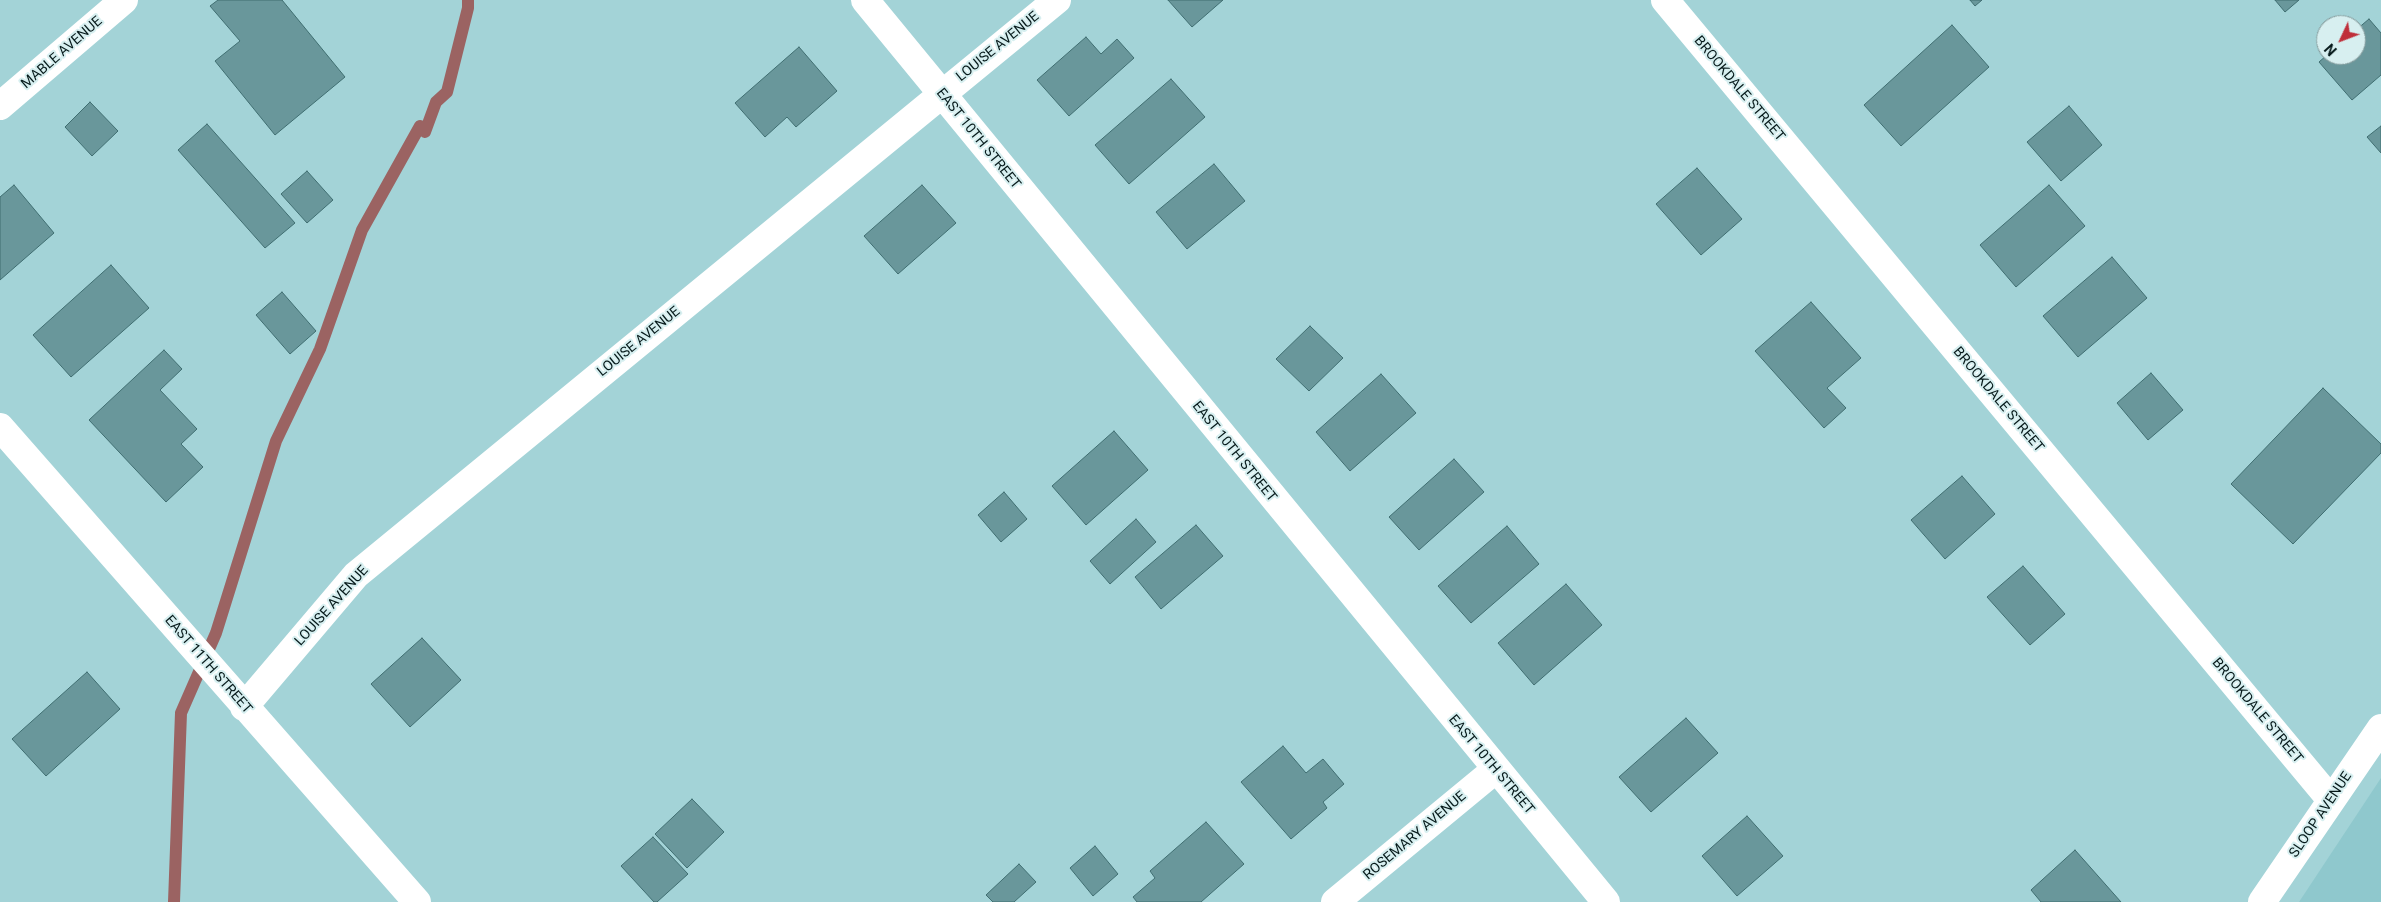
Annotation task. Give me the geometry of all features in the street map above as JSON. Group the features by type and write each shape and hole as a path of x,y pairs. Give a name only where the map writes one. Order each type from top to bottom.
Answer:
{"street":[{"name":"MABLE AVENUE","path":"0,106 124,0"},
{"name":"EAST 10TH STREET","path":"865,0 1495,770 1606,902"},
{"name":"LOUISE AVENUE","path":"244,707 356,575 1056,0"},
{"name":"BROOKDALE STREET","path":"1665,0 2331,800"},
{"name":"EAST 11TH STREET","path":"0,427 417,902"},
{"name":"SLOOP AVENUE","path":"2262,902 2381,728"},
{"name":"ROSEMARY AVENUE","path":"1335,902 1495,770"}],"shaded area":[{"path":"2381,778 2381,902 2299,902"}],"building":[{"path":"218,0 282,0 345,77 275,135 215,61 240,41 210,6"},
{"path":"1168,0 1223,0 1192,27"},
{"path":"1970,0 1982,0 1975,6"},
{"path":"2275,0 2299,0 2285,12"},
{"path":"2369,19 2381,33 2381,75 2352,100 2322,65 2366,65 2366,22"},
{"path":"1952,25 1989,67 1901,146 1864,105"},
{"path":"1086,37 1101,54 1117,39 1134,58 1069,116 1037,80"},
{"path":"799,47 837,91 796,127 787,117 765,137 735,103"},
{"path":"1171,79 1205,117 1129,184 1095,145"},
{"path":"90,102 118,131 92,156 65,127"},
{"path":"2069,106 2102,145 2061,181 2027,142"},
{"path":"207,124 295,223 265,248 178,150"},
{"path":"2381,126 2381,153 2367,137"},
{"path":"1214,164 1245,201 1187,249 1156,212"},
{"path":"1697,168 1742,219 1701,255 1656,204"},
{"path":"307,171 333,200 307,223 281,194"},
{"path":"14,185 54,233 0,280 0,197"},
{"path":"922,185 956,223 898,274 864,236"},
{"path":"2049,185 2085,226 2016,287 1980,245"},
{"path":"2112,257 2147,298 2078,357 2043,316"},
{"path":"111,265 149,308 71,377 33,335"},
{"path":"282,292 316,331 290,354 256,315"},
{"path":"1811,302 1861,358 1827,388 1846,408 1824,428 1755,351"},
{"path":"1310,326 1343,358 1309,391 1276,359"},
{"path":"164,350 182,369 160,390 197,429 181,444 203,467 166,502 89,420"},
{"path":"2151,373 2183,410 2148,440 2117,403"},
{"path":"1381,374 1416,413 1350,471 1316,432"},
{"path":"2323,388 2381,444 2381,453 2293,544 2231,484"},
{"path":"1114,431 1148,470 1086,525 1052,486"},
{"path":"1454,459 1484,492 1419,550 1389,517"},
{"path":"1962,476 1995,514 1945,559 1911,520"},
{"path":"1004,492 1027,519 1001,542 978,515"},
{"path":"1136,519 1156,542 1110,584 1090,561"},
{"path":"1196,525 1223,556 1161,609 1135,577"},
{"path":"1507,526 1539,564 1471,623 1438,586"},
{"path":"2023,566 2065,614 2030,645 1987,597"},
{"path":"1566,584 1602,625 1534,685 1498,643"},
{"path":"422,638 461,680 410,727 371,684"},
{"path":"87,672 120,709 46,776 12,739"},
{"path":"1686,718 1718,753 1651,812 1619,777"},
{"path":"1283,746 1306,773 1323,759 1344,784 1323,802 1327,808 1291,839 1241,782"},
{"path":"692,799 724,832 687,868 655,834"},
{"path":"1747,816 1783,856 1737,896 1702,856"},
{"path":"1206,822 1244,864 1201,902 1137,902 1133,897 1155,878 1150,871"},
{"path":"653,837 688,874 657,902 654,902 621,866"},
{"path":"1095,846 1118,874 1093,896 1070,868"},
{"path":"2075,850 2121,902 2041,902 2031,890"},
{"path":"1019,864 1036,882 1014,902 993,902 986,895"}],"waterway":[{"path":"174,902 181,713 216,633 276,441 320,349 362,230 420,126 425,132 436,102 447,92 468,8 468,0"}]}
